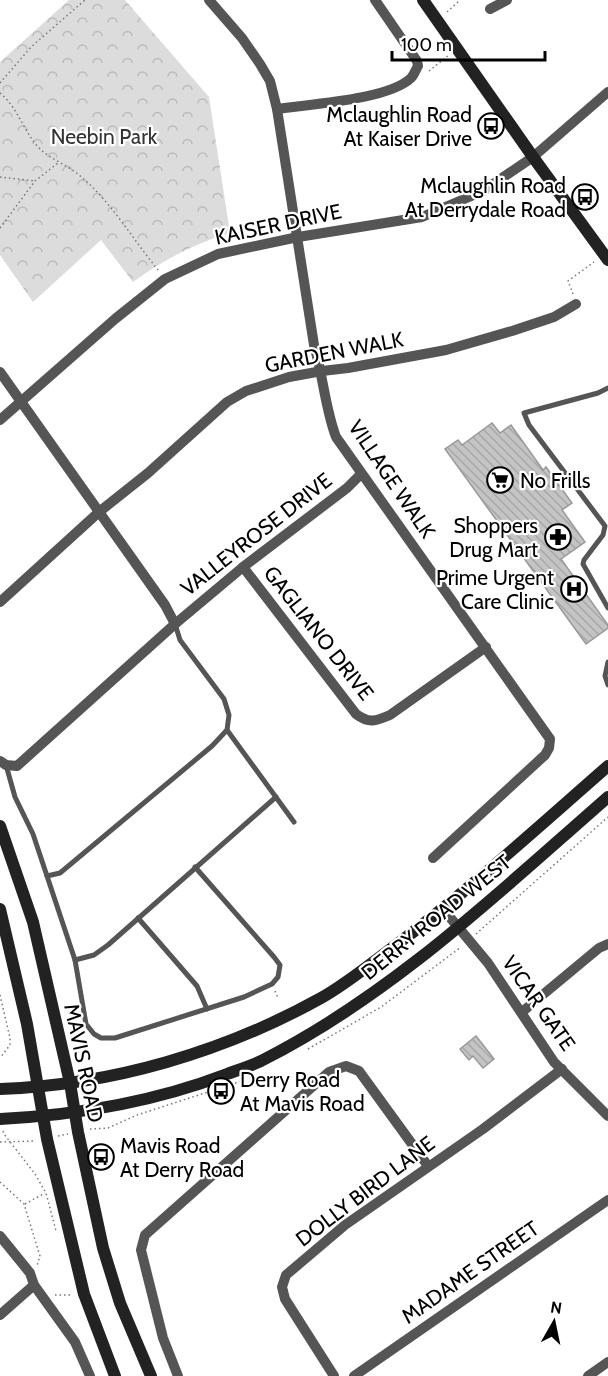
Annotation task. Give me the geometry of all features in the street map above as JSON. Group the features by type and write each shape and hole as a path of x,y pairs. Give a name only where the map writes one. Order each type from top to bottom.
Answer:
{"main road":[{"path":"423,0 606,257"},
{"name":"DERRY ROAD WEST","path":"0,1089 37,1088 120,1075 200,1052 281,1018 323,997 350,980 443,909 608,766"},
{"name":"DERRY ROAD WEST","path":"0,1119 125,1105 171,1093 259,1062 357,1005 430,952 608,797"},
{"name":"MAVIS ROAD","path":"0,826 33,922 70,1083 103,1248 120,1303 151,1376"},
{"path":"0,909 27,1024 47,1139 84,1294 100,1342 115,1376"}],"street":[{"name":"VILLAGE WALK","path":"209,0 242,38 270,81 277,109 314,345 322,370 330,423 336,437 550,739 545,755 433,858"},
{"path":"277,109 375,94 411,78 418,66 417,61 375,0"},
{"path":"490,9 507,0"},
{"name":"KAISER DRIVE","path":"0,420 115,319 165,279 218,254 298,237 422,217 483,190 533,157 608,92"},
{"name":"GARDEN WALK","path":"0,602 99,512 148,473 227,402 246,391 289,377 322,370 348,368 446,350 543,320 576,304"},
{"path":"0,372 165,605 175,624"},
{"name":"VALLEYROSE DRIVE","path":"3,763 17,766 175,624 243,567 362,474"},
{"name":"GAGLIANO DRIVE","path":"243,567 356,714 363,720 372,722 390,715 486,647"},
{"name":"VICAR GATE","path":"443,909 488,963 549,1055 608,1116"},
{"path":"522,1012 599,948 608,944"},
{"path":"178,1376 163,1338 141,1250 142,1239 329,1072 346,1066 359,1071 428,1166"},
{"name":"DOLLY BIRD LANE","path":"334,1376 285,1299 282,1287 286,1275 345,1225 483,1129 562,1069"},
{"name":"MADAME STREET","path":"354,1376 608,1200"},
{"path":"0,1236 30,1273 34,1285 75,1342 90,1376"},
{"path":"0,1315 34,1285"},
{"path":"588,1376 607,1366"}],"lane":[{"path":"608,388 598,393 524,413 529,424 605,526 606,531 583,564 608,608"},
{"path":"47,876 60,873 212,746 227,730 229,715 224,699 180,640 175,624"},
{"path":"608,663 605,676 608,685"},
{"path":"227,730 294,822"},
{"path":"3,763 15,797 33,834 75,960 86,1024 94,1034 101,1038 115,1038 244,997 272,984 278,977 280,965 259,938 195,867"},
{"path":"75,960 94,955 276,798"},
{"path":"138,918 197,986 207,1009"}],"path":[{"path":"0,83 31,47 86,0"},
{"path":"438,21 460,0"},
{"path":"418,66 424,74 458,49"},
{"path":"0,93 7,99 36,145 48,156 78,174 98,194 165,279"},
{"path":"0,228 35,181 59,163"},
{"path":"0,177 35,181"},
{"path":"576,304 568,280 606,257"},
{"path":"479,932 608,817"},
{"path":"0,996 10,1038 10,1045 0,1058"},
{"path":"0,1142 47,1139 98,1128"},
{"path":"4,1134 35,1174 46,1193 59,1238"},
{"path":"0,1182 24,1204 40,1256 37,1265 30,1273"},
{"path":"24,1204 46,1193"}],"green space":[{"name":"Neebin Park","path":"69,0 125,0 209,97 230,233 179,253 133,282 101,240 33,302 0,255 0,62"}],"building":[{"path":"492,423 500,433 511,425 543,470 546,467 572,503 562,510 585,542 561,559 608,625 608,628 586,644 445,449 458,440 462,445"},
{"path":"476,1036 494,1059 483,1068 473,1056 469,1060 460,1049"}],"place":[{"name":"Mclaughlin Road At Kaiser Drive","path":"491,126"},
{"name":"Mclaughlin Road At Derrydale Road","path":"585,197"},
{"name":"No Frills","path":"500,480"},
{"name":"Shoppers Drug Mart","path":"558,537"},
{"name":"Prime Urgent Care Clinic","path":"574,589"},
{"name":"Derry Road At Mavis Road","path":"221,1091"},
{"name":"Mavis Road At Derry Road","path":"101,1157"}]}
